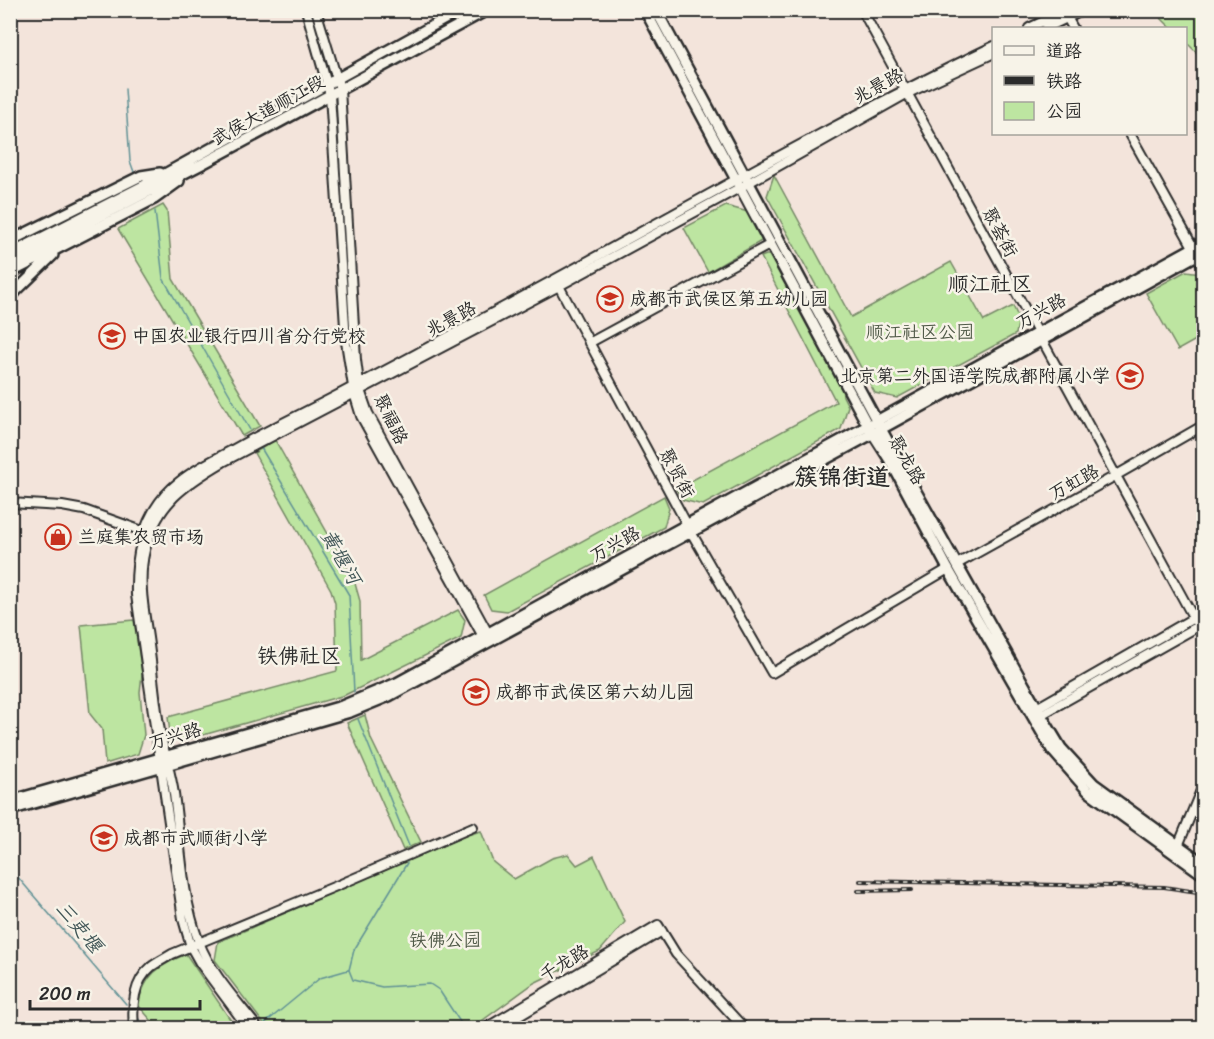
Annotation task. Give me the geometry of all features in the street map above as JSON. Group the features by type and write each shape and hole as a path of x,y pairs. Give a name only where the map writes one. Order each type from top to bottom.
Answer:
{"main road":[{"name":"武侯大道顺江段","path":"61,233 165,172 461,10"},
{"name":"武侯大道顺江段","path":"61,233 202,164 487,10"},
{"name":"聚龙路","path":"645,10 743,181 771,244 875,427 957,564 1052,750 1088,791 1203,875"},
{"name":"聚龙路","path":"656,10 743,181 948,569 1035,714 1061,748 1094,784 1203,864"},
{"path":"392,48 399,58"},
{"path":"10,273 154,199 202,164"},
{"path":"10,241 141,176 165,172"},
{"path":"10,254 61,233"},
{"path":"10,263 61,233"},
{"name":"万兴路","path":"10,801 163,762 342,706 397,683 487,638 1199,252 1203,241"},
{"path":"10,298 59,249"},
{"path":"10,810 163,762"}],"street":[{"path":"306,10 330,95 346,342 357,389"},
{"name":"聚福路","path":"316,10 340,89 357,389 487,638"},
{"name":"聚荟街","path":"862,10 1115,476 1198,622"},
{"path":"1031,27 1065,13 1084,10"},
{"path":"1047,27 1065,13"},
{"path":"1065,13 1072,27"},
{"name":"兆景路","path":"163,762 135,595 135,567 139,548 156,507 171,489 190,474 264,432 357,389 559,286 907,90 992,47"},
{"name":"兆景路","path":"907,90 992,53"},
{"path":"1131,135 1199,252 1203,266"},
{"name":"兆景路","path":"163,762 142,594 145,550 155,522 176,492 190,481 357,389 743,181"},
{"path":"589,343 771,244"},
{"name":"聚贤街","path":"559,286 689,528 772,673 948,569"},
{"name":"万虹路","path":"957,564 1203,425"},
{"path":"10,503 84,510 145,532"},
{"path":"1035,714 1198,622 1203,612"},
{"path":"163,762 183,919 207,975 248,1029"},
{"path":"1178,846 1203,783"},
{"path":"134,1029 135,990 151,967 172,954 472,826"},
{"path":"660,928 676,954 744,1029"},
{"name":"千龙路","path":"486,1029 660,928"},
{"name":"千龙路","path":"499,1029 660,928"},
{"path":"195,945 258,1029"}],"green space":[{"path":"1154,11 1201,11 1203,13 1203,59 1187,43 1187,27 1170,27"},
{"name":"顺江社区公园","path":"774,175 851,317 951,262 984,321 1013,306 1019,319 1016,334 897,398 875,393 767,196"},
{"path":"163,205 167,211 173,279 260,426 242,436 118,229"},
{"path":"726,206 748,212 763,240 708,272 684,228"},
{"path":"770,255 842,388 848,406 841,429 703,505 683,500 676,489 836,402 761,257"},
{"path":"1186,271 1201,273 1203,277 1203,336 1178,350 1146,293"},
{"path":"275,440 354,580 360,601 361,660 458,610 465,620 461,638 345,695 182,741 170,733 168,717 337,671 335,603 331,590 254,453"},
{"path":"664,496 669,508 664,527 507,611 491,609 484,595"},
{"path":"134,620 142,674 140,692 144,735 138,754 105,764 102,729 90,714 81,625"},
{"path":"365,715 371,739 421,842 403,850 347,723"},
{"name":"铁佛公园","path":"481,831 493,862 514,879 552,858 568,854 577,865 594,856 625,922 600,951 534,983 472,1028 267,1028 215,960 218,942"},
{"path":"186,954 236,1028 158,1028 138,1005 145,985 154,972"}],"waterway":[{"name":"黄堰河","path":"125,89 130,161 134,172"},
{"name":"黄堰河","path":"155,211 163,278 250,430"},
{"name":"黄堰河","path":"261,448 349,595 354,692"},
{"name":"黄堰河","path":"358,719 409,846"},
{"name":"黄堰河","path":"407,863 354,950 349,970 353,980 382,987 430,984 439,990 464,1028"},
{"name":"三吏堰","path":"10,868 126,1004"},
{"name":"三吏堰","path":"264,1024 320,978 348,970"},
{"name":"三吏堰","path":"138,1018 146,1028"}],"railway":[{"path":"860,881 1164,887 1204,893"},
{"path":"858,891 912,890"}],"place":[{"name":"成都市武侯区第五幼儿园","path":"610,299"},
{"name":"中国农业银行四川省分行党校","path":"112,336"},
{"name":"北京第二外国语学院成都附属小学","path":"1130,376"},
{"name":"兰庭集农贸市场","path":"58,537"},
{"name":"成都市武侯区第六幼儿园","path":"476,692"},
{"name":"成都市武顺街小学","path":"104,838"}],"district":[{"name":"顺江社区","path":"990,284"},
{"name":"簇锦街道","path":"842,477"},
{"name":"铁佛社区","path":"299,656"}]}
